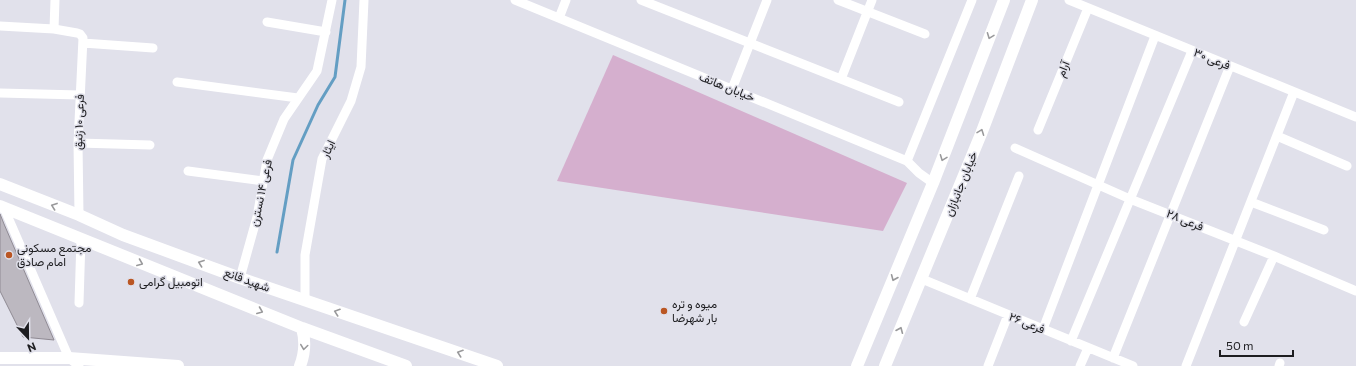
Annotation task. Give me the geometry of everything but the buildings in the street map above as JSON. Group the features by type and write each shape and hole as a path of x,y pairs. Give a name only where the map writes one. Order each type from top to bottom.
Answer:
{"main road":[{"path":"857,366 933,183 1004,0"},
{"name":"خیابان جانبازان","path":"885,366 981,134 1032,0"},
{"name":"شهید قانع","path":"0,184 123,234 240,278 497,366"},
{"name":"شهید قانع","path":"2,207 302,328 406,366"},
{"path":"117,253 123,234"},
{"path":"300,366 305,340 302,328"},
{"path":"0,358 37,362 69,358 178,366"}],"street":[{"path":"54,29 55,0"},
{"name":"فرعی ۱۴ نسترن","path":"240,278 257,217 267,160 284,119 317,71 332,0"},
{"name":"ایثار","path":"305,301 305,255 322,159 351,101 361,67 364,0"},
{"name":"خیابان هاتف","path":"515,0 907,161 919,173 933,183"},
{"path":"559,18 566,0"},
{"path":"640,0 661,4 751,44 899,102"},
{"path":"732,89 751,44 767,0"},
{"path":"838,0 925,34"},
{"path":"841,79 872,0"},
{"path":"907,161 972,0"},
{"name":"فرعی ۳۰","path":"1069,0 1356,117"},
{"name":"آرام","path":"1038,130 1088,8"},
{"path":"267,22 326,32"},
{"path":"0,26 54,29 77,33 83,38 83,43 154,48"},
{"path":"1043,329 1155,36"},
{"name":"فرعی ۱۰ زنبق","path":"79,215 78,143 83,43"},
{"path":"1071,340 1192,51"},
{"path":"1113,358 1230,66"},
{"path":"176,82 298,98"},
{"path":"1186,366 1294,92"},
{"path":"0,93 80,95"},
{"path":"1277,136 1347,166"},
{"path":"78,143 150,145"},
{"name":"فرعی ۲۸","path":"1015,148 1130,199 1171,214 1356,291"},
{"path":"188,171 263,181"},
{"path":"970,299 1019,176"},
{"path":"1251,202 1324,230"},
{"path":"2,207 69,358 79,366"},
{"path":"79,304 81,239"},
{"path":"1244,322 1274,256"},
{"name":"فرعی ۲۶","path":"922,279 1133,366"},
{"path":"988,366 1008,315"},
{"path":"1080,366 1088,348"}],"shaded area":[{"path":"613,55 907,183 883,231 557,181"}],"waterway":[{"path":"277,252 293,160 318,105 335,77 345,0"}],"place":[{"name":"مجتمع مسکونی امام صادق","path":"9,255"},
{"name":"اتومبیل گرامی","path":"131,282"},
{"name":"میوه و تره بار شهرضا","path":"664,311"}]}
